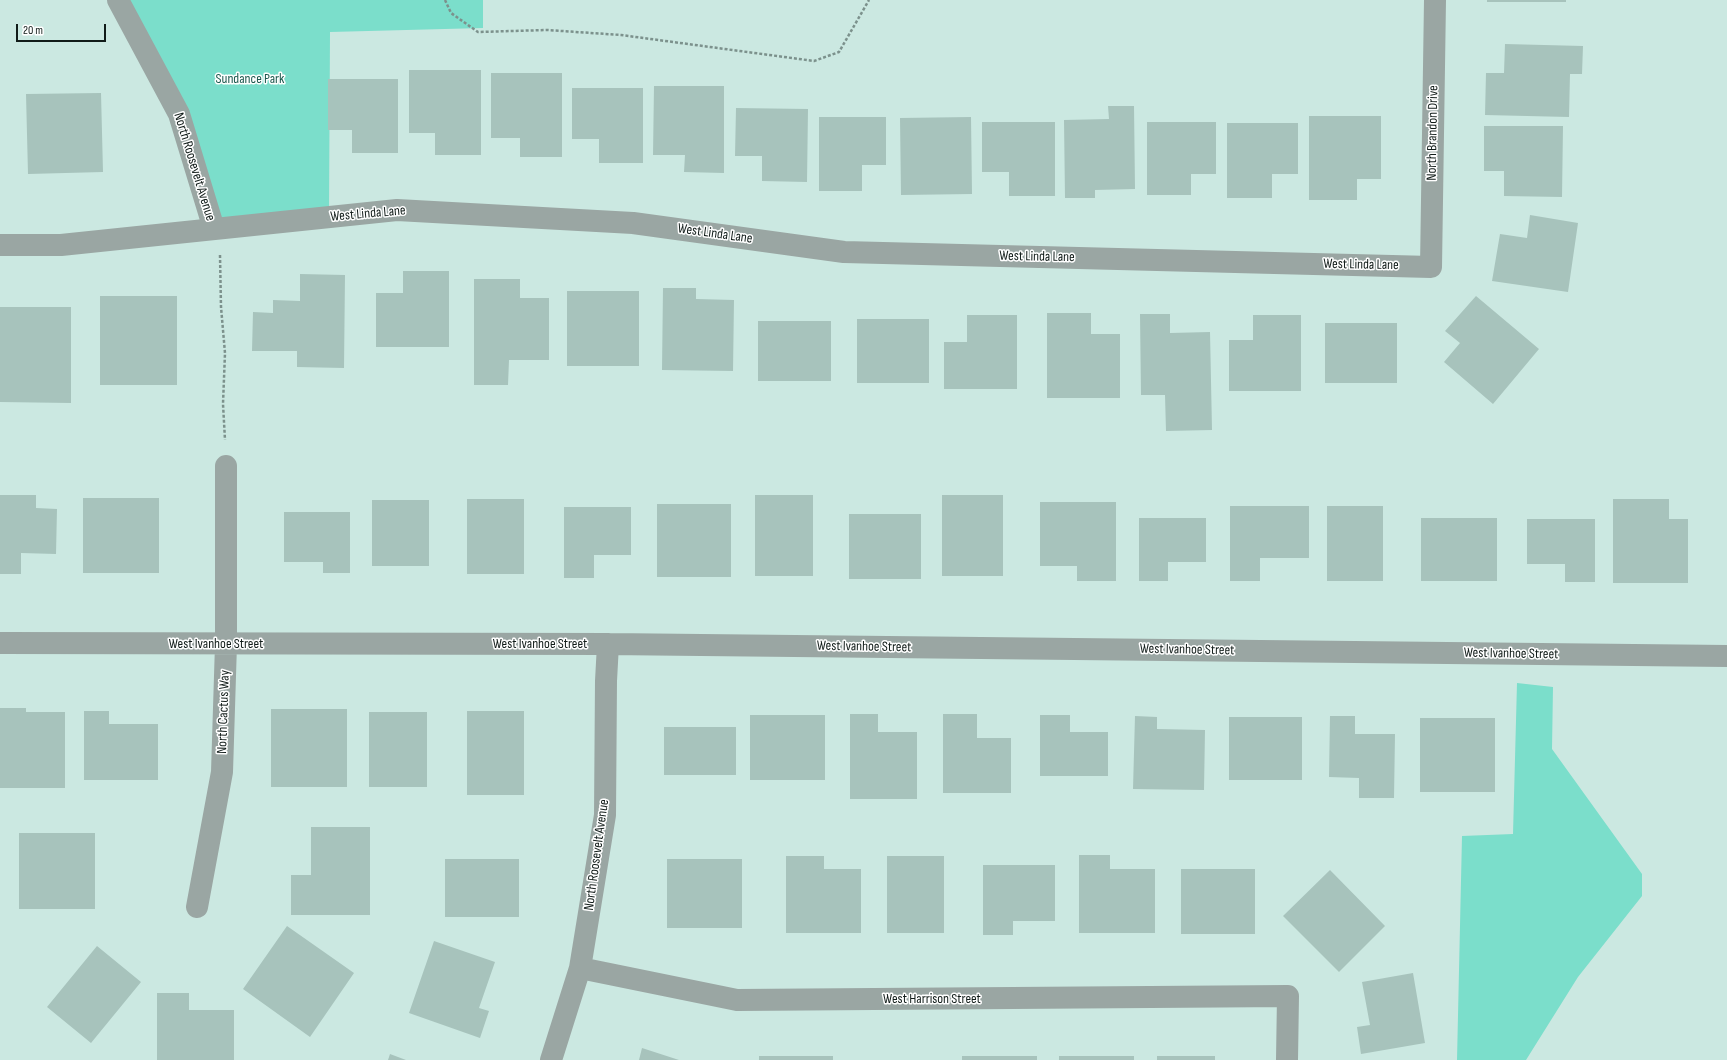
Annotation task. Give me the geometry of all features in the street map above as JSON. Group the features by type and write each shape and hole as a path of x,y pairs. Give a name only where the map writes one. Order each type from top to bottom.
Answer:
{"street":[{"name":"North Roosevelt Avenue","path":"118,0 179,114 214,229"},
{"name":"North Brandon Drive","path":"1431,267 1435,0"},
{"name":"West Linda Lane","path":"0,245 61,245 397,210 633,222 844,252 1431,267"},
{"name":"North Cactus Way","path":"197,908 222,772 226,644 226,466"},
{"name":"West Ivanhoe Street","path":"0,643 608,644 1727,656"},
{"name":"North Roosevelt Avenue","path":"551,1060 580,968 605,815 606,681 608,644"},
{"name":"West Harrison Street","path":"580,968 737,1000 1288,996 1287,1060"}],"path":[{"path":"445,0 451,13 478,32 547,30 621,35 814,61 839,52 869,0"},
{"path":"214,229 222,260 221,307 225,353 223,404 226,466"}],"green space":[{"name":"Sundance Park","path":"118,0 483,0 483,28 330,32 329,217 214,229 179,114"},
{"path":"1517,683 1553,687 1552,749 1642,874 1642,896 1578,977 1526,1060 1457,1060 1462,836 1513,834"}],"building":[{"path":"1487,0 1566,0 1566,2 1487,2"},
{"path":"1505,44 1583,46 1582,74 1570,74 1569,117 1485,115 1486,73 1504,73"},
{"path":"409,70 481,70 481,155 435,155 435,133 409,133"},
{"path":"491,73 562,73 562,157 520,157 520,138 491,138"},
{"path":"328,79 398,79 398,153 352,153 352,130 328,130"},
{"path":"654,86 724,86 724,173 684,172 685,155 653,155"},
{"path":"572,88 643,88 643,163 599,163 599,139 572,139"},
{"path":"101,93 103,172 28,174 26,94"},
{"path":"1108,106 1134,106 1135,189 1095,190 1095,198 1065,198 1064,120 1109,119"},
{"path":"736,108 808,109 807,182 762,181 762,156 735,156"},
{"path":"1309,116 1381,116 1381,179 1357,179 1357,200 1309,200"},
{"path":"819,117 886,117 886,165 862,165 862,191 819,191"},
{"path":"971,117 972,194 901,195 900,118"},
{"path":"982,122 1055,122 1055,196 1009,196 1009,172 982,172"},
{"path":"1147,122 1216,122 1216,174 1191,174 1191,195 1147,195"},
{"path":"1227,123 1298,123 1298,174 1272,174 1272,198 1227,198"},
{"path":"1484,126 1563,126 1562,197 1504,196 1504,171 1484,171"},
{"path":"1530,215 1578,223 1568,292 1492,281 1500,234 1527,238"},
{"path":"403,271 449,271 449,347 376,347 376,293 403,293"},
{"path":"300,274 345,275 344,368 297,367 297,351 252,351 253,312 273,313 273,300 300,301"},
{"path":"474,279 520,279 520,298 549,298 549,360 509,360 508,385 474,385"},
{"path":"663,288 696,288 696,299 734,300 733,371 662,370"},
{"path":"567,291 639,291 639,366 567,366"},
{"path":"100,296 177,296 177,385 100,385"},
{"path":"1476,296 1539,349 1493,404 1444,362 1460,343 1445,331"},
{"path":"0,307 71,307 71,403 0,402"},
{"path":"1047,313 1091,313 1091,334 1120,334 1120,398 1047,398"},
{"path":"1140,314 1170,314 1170,333 1210,332 1212,430 1166,431 1165,395 1141,395"},
{"path":"967,315 1017,315 1017,389 944,389 944,342 967,342"},
{"path":"1253,315 1301,315 1301,391 1229,391 1229,340 1253,340"},
{"path":"857,319 929,319 929,383 857,383"},
{"path":"758,321 831,321 831,381 758,381"},
{"path":"1325,323 1397,323 1397,383 1325,383"},
{"path":"0,495 36,495 36,508 57,509 56,554 21,553 21,574 0,574"},
{"path":"755,495 813,495 813,576 755,576"},
{"path":"942,495 1003,495 1003,576 942,576"},
{"path":"83,498 159,498 159,573 83,573"},
{"path":"467,499 524,499 524,574 467,574"},
{"path":"1613,499 1669,499 1669,519 1688,519 1688,583 1613,583"},
{"path":"372,500 429,500 429,566 372,566"},
{"path":"1040,502 1116,502 1116,581 1077,581 1077,566 1040,566"},
{"path":"657,504 731,504 731,577 657,577"},
{"path":"1230,506 1309,506 1309,558 1260,558 1260,581 1230,581"},
{"path":"1327,506 1383,506 1383,581 1327,581"},
{"path":"564,507 631,507 631,555 594,555 594,578 564,578"},
{"path":"284,512 350,512 350,573 323,573 323,562 284,562"},
{"path":"849,514 921,514 921,579 849,579"},
{"path":"1139,518 1206,518 1206,562 1168,562 1168,581 1139,581"},
{"path":"1421,518 1497,518 1497,581 1421,581"},
{"path":"1527,519 1595,519 1595,582 1565,582 1565,564 1527,564"},
{"path":"0,708 26,708 26,712 65,712 65,788 0,788"},
{"path":"271,709 347,709 347,787 271,787"},
{"path":"84,711 109,711 109,724 158,724 158,780 84,780"},
{"path":"467,711 524,711 524,795 467,795"},
{"path":"369,712 427,712 427,787 369,787"},
{"path":"850,714 878,714 878,732 917,732 917,799 850,799"},
{"path":"943,714 977,714 977,738 1011,738 1011,793 943,793"},
{"path":"750,715 825,715 825,780 750,780"},
{"path":"1040,715 1070,715 1070,732 1108,732 1108,776 1040,776"},
{"path":"1135,716 1157,717 1157,729 1205,730 1204,790 1133,789"},
{"path":"1330,716 1355,716 1355,734 1395,734 1394,798 1359,798 1359,778 1329,777"},
{"path":"1229,717 1302,717 1302,780 1229,780"},
{"path":"1420,718 1495,718 1495,792 1420,792"},
{"path":"664,727 736,727 736,775 664,775"},
{"path":"311,827 370,827 370,915 291,915 291,875 311,875"},
{"path":"19,833 95,833 95,909 19,909"},
{"path":"1079,855 1110,855 1110,869 1155,869 1155,933 1079,933"},
{"path":"786,856 824,856 824,869 861,869 861,933 786,933"},
{"path":"887,856 944,856 944,933 887,933"},
{"path":"445,859 519,859 519,917 445,917"},
{"path":"667,859 742,859 742,928 667,928"},
{"path":"983,865 1055,865 1055,921 1013,921 1013,935 983,935"},
{"path":"1181,869 1255,869 1255,934 1181,934"},
{"path":"1330,870 1385,926 1339,972 1283,916"},
{"path":"287,926 354,973 310,1037 243,989"},
{"path":"434,941 495,962 479,1008 489,1011 480,1038 409,1013"},
{"path":"97,946 141,982 91,1043 47,1007"},
{"path":"1413,973 1425,1043 1361,1054 1357,1027 1370,1025 1362,982"},
{"path":"157,993 189,993 189,1010 234,1010 234,1060 157,1060"},
{"path":"642,1048 679,1060 639,1060"},
{"path":"390,1054 406,1060 388,1060"},
{"path":"759,1056 833,1056 833,1060 759,1060"},
{"path":"962,1056 1037,1056 1037,1060 962,1060"},
{"path":"1059,1056 1134,1056 1134,1060 1059,1060"},
{"path":"1157,1056 1215,1056 1215,1060 1157,1060"}]}
